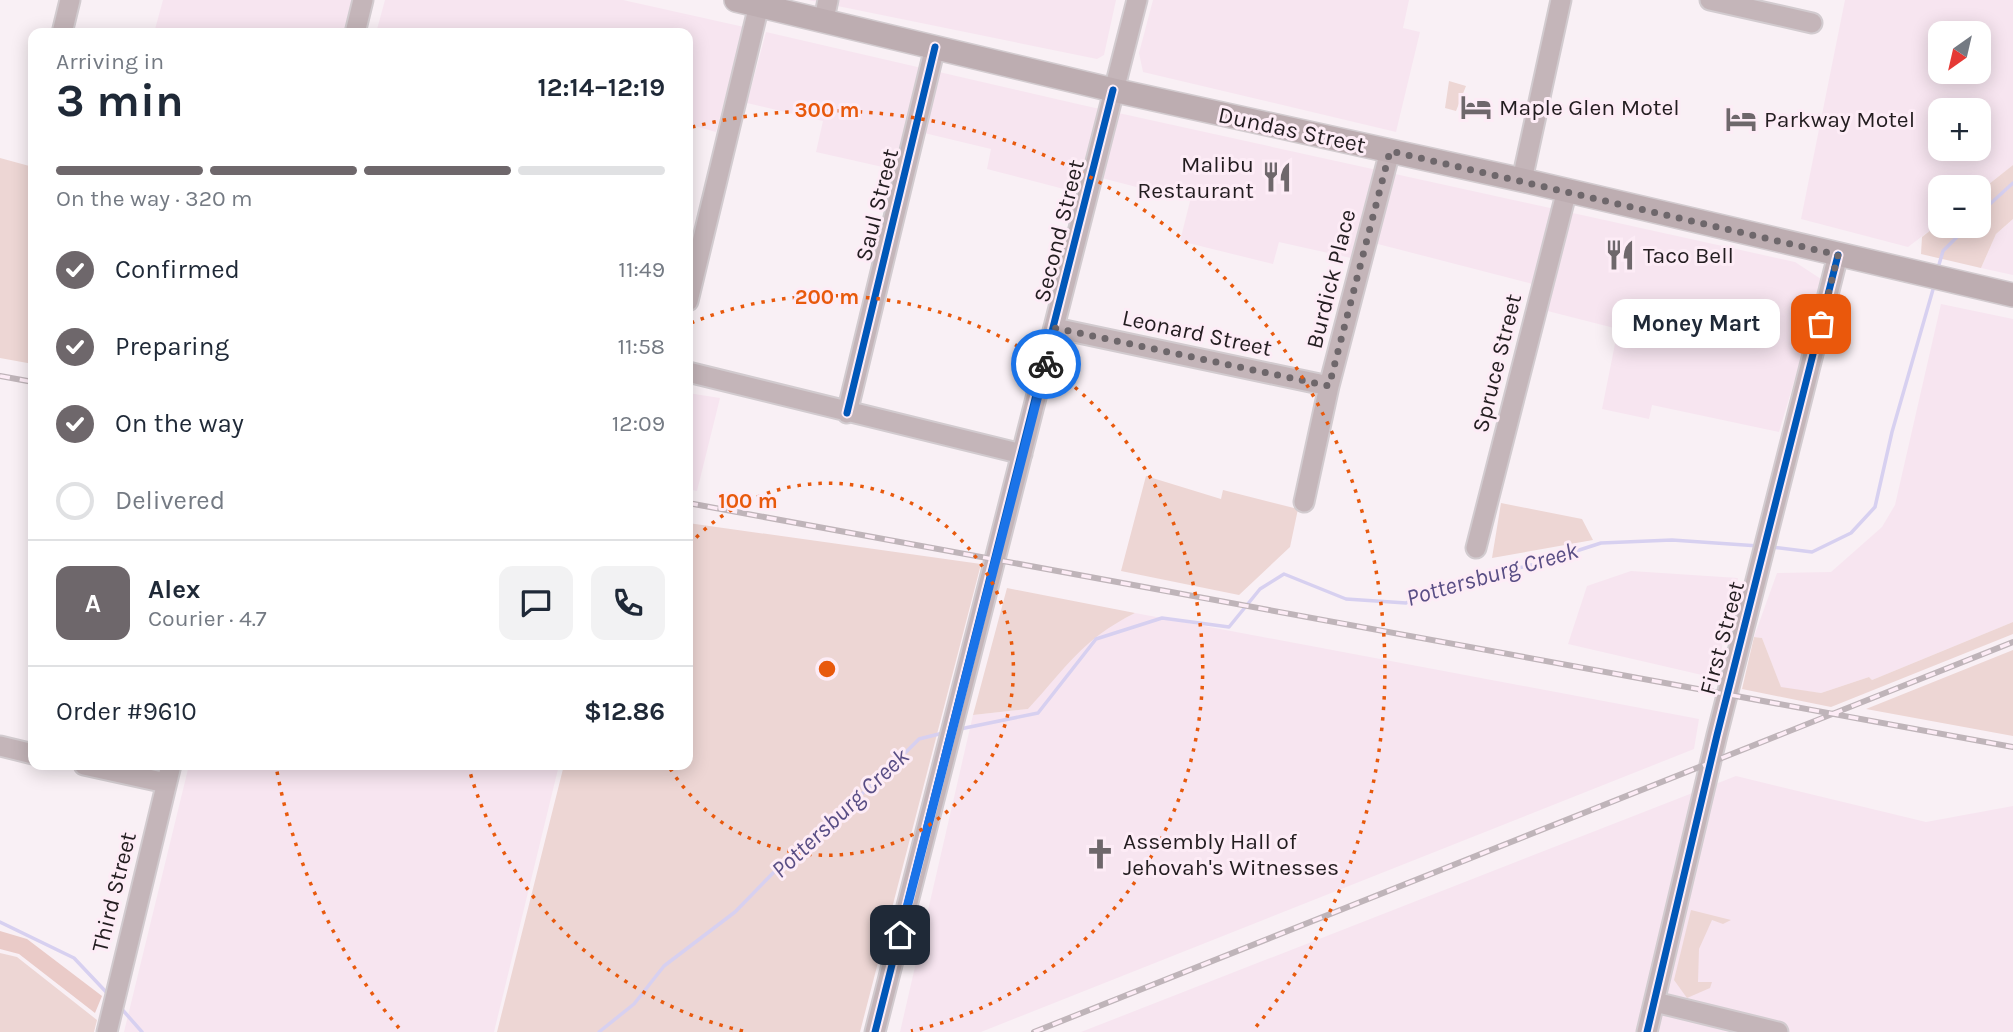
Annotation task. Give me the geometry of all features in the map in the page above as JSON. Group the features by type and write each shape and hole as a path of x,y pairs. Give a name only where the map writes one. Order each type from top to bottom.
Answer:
{"main road":[{"name":"Dundas Street","path":"736,0 759,5 826,10 934,47 1113,90 1567,190 2013,295"}],"street":[{"path":"63,28 71,0"},
{"path":"356,28 363,0"},
{"name":"Second Street","path":"876,1032 1137,0"},
{"path":"1522,180 1562,0"},
{"path":"1710,0 1812,23"},
{"path":"693,280 759,5"},
{"name":"Saul Street","path":"846,412 934,47"},
{"name":"Burdick Place","path":"1304,502 1329,386 1390,151"},
{"name":"Spruce Street","path":"1476,548 1567,190"},
{"name":"First Street","path":"1647,1032 1717,734 1838,255"},
{"name":"Leonard Street","path":"1055,328 1329,386"},
{"path":"693,373 1022,454"},
{"path":"0,746 28,753"},
{"path":"131,770 169,774"},
{"name":"Third Street","path":"109,1025 117,981 169,774"},
{"path":"1655,1002 1778,1032"}],"shaded area":[{"path":"163,0 352,0 345,28 155,28"},
{"path":"385,0 623,0 744,27 716,132 693,125 693,28 377,28"},
{"path":"808,0 1116,0 1104,55 1097,59"},
{"path":"1153,0 1409,0 1403,28 1420,32 1396,132 1143,72 1139,53"},
{"path":"1845,0 2013,0 2013,165 1991,182 1991,175 1928,175 1928,232 1908,247 1801,219"},
{"path":"766,32 1082,105 1795,262 1824,281 1779,432 1652,405 1649,419 1602,409 1618,329 1528,306 1534,285 1529,283 1374,243 1351,258 1279,242 1273,264 1180,241 1190,201 1098,177 1079,193 987,169 991,149 920,132 896,170 816,152 823,121 747,103"},
{"path":"1449,81 1466,86 1456,111 1445,108"},
{"path":"0,158 28,166 28,363 0,358"},
{"path":"2013,165 2013,219 1996,234 1981,268 1921,254 1922,237 1928,232 1928,238 1991,238 1991,182"},
{"path":"2013,219 2013,275 1981,268 1996,234"},
{"path":"1941,304 2013,319 2013,622 1872,680 1869,677 1821,693 1781,688 1762,638 1754,637 1777,573 1831,572 1882,527 1895,505"},
{"path":"693,394 720,398 697,491 693,490"},
{"path":"1146,476 1221,499 1223,490 1298,509 1290,547 1239,595 1121,571"},
{"path":"1501,503 1582,519 1593,540 1492,558"},
{"path":"693,524 981,564 860,1032 497,1032 563,770 693,770"},
{"path":"1631,571 1738,578 1715,678 1568,644 1587,586"},
{"path":"1007,588 1135,613 1116,623 1088,644 1028,709 973,715"},
{"path":"1135,613 1699,719 1694,749 981,1032 900,1032 973,715 1028,709 1072,656 1102,630"},
{"path":"2013,622 2013,634 1831,707 1742,689 1754,637 1762,638 1781,687 1821,693 1869,677 1872,680"},
{"path":"2013,650 2013,736 1866,709"},
{"path":"188,770 558,770 494,1032 124,1032"},
{"path":"1736,776 1926,822 2013,806 2013,1032 1081,1032"},
{"path":"1691,910 1731,920 1723,924 1712,920 1699,949 1698,982 1712,982 1710,988 1687,998 1674,980"},
{"path":"0,931 27,939 102,996 95,1013 19,954 0,949"},
{"path":"0,953 17,957 97,1020 94,1032 0,1032"}],"waterway":[{"name":"Pottersburg Creek","path":"1991,203 2013,183"},
{"name":"Pottersburg Creek","path":"1938,268 1943,251 1956,238"},
{"name":"Pottersburg Creek","path":"1771,547 1812,552 1851,533 1875,507 1892,432 1934,286"},
{"name":"Pottersburg Creek","path":"960,729 1038,713 1096,639 1162,618 1229,627 1260,589 1284,574 1346,599 1406,603 1442,585 1536,564 1601,543 1672,540 1759,546"},
{"name":"Pottersburg Creek","path":"599,1032 634,1004 664,966 735,912 774,872 882,776 919,739 943,733"},
{"name":"Pottersburg Creek","path":"0,922 74,958 108,994"},
{"name":"Pottersburg Creek","path":"120,1007 142,1032"}],"railway":[{"path":"0,376 28,381"},
{"path":"693,504 2013,747"},
{"path":"1034,1032 2013,642"}],"cycle path":[{"path":"847,413 935,47"},
{"path":"875,1032 1113,90"},
{"path":"1647,1032 1717,735 1838,255"}],"way so far":[{"path":"1046,364 1055,328 1329,386 1390,151 1838,255 1821,324"}],"place":[{"name":"Maple Glen Motel","path":"1476,107"},
{"name":"Parkway Motel","path":"1741,119"},
{"name":"Malibu Restaurant","path":"1277,177"},
{"name":"Taco Bell","path":"1620,255"},
{"name":"Money Mart","path":"1821,324"},
{"name":"Assembly Hall of Jehovah's Witnesses","path":"1100,854"}],"route":[{"path":"900,935 1046,364"}]}
